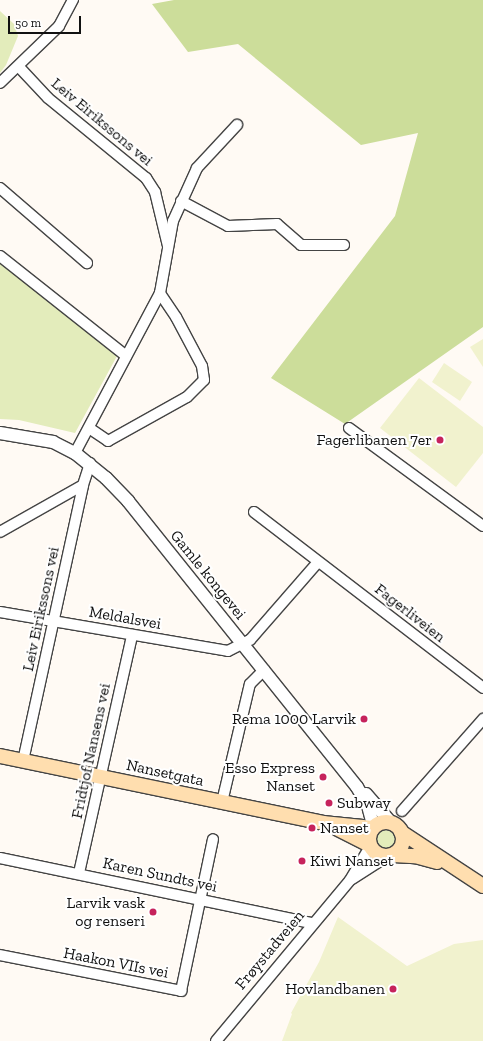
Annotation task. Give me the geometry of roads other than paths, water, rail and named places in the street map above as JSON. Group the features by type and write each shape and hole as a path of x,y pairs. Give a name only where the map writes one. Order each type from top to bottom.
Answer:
{"main road":[{"name":"Nansetgata","path":"0,756 322,823 374,828"},
{"name":"Nansetgata","path":"322,823 370,845"},
{"path":"446,864 415,856 390,855 376,852 370,845 374,828 382,823 396,828 446,864 483,886"},
{"path":"390,855 402,843 396,828"}],"street":[{"path":"0,84 59,26 73,0"},
{"name":"Leiv Eirikssons vei","path":"19,66 48,98 138,171 151,184 158,200 170,252"},
{"name":"Leiv Eirikssons vei","path":"75,453 160,293 170,252 174,221 181,201 206,156 237,125"},
{"path":"0,188 87,263"},
{"path":"181,201 228,226 276,224 301,245 344,245"},
{"path":"0,256 126,356"},
{"path":"89,428 108,441 187,397 204,380 205,374 202,366 176,317 160,293"},
{"path":"349,428 483,526"},
{"name":"Gamle kongevei","path":"0,434 46,440 75,453 90,463 128,501 357,787 368,806 374,828"},
{"name":"Leiv Eirikssons vei","path":"23,761 83,485 90,463"},
{"path":"0,532 83,485"},
{"name":"Fagerliveien","path":"254,512 483,688"},
{"path":"244,644 250,640 318,562"},
{"name":"Meldalsvei","path":"0,612 228,651 244,644"},
{"name":"Fridtjof Nansens vei","path":"79,873 132,635"},
{"path":"222,802 250,684 264,670"},
{"path":"402,811 483,720"},
{"name":"Gamle kongevei","path":"357,787 364,792 396,828"},
{"path":"201,900 213,839"},
{"name":"Frøystadveien","path":"216,1041 312,923 350,880 370,845"},
{"name":"Frøystadveien","path":"350,880 390,855"},
{"name":"Karen Sundts vei","path":"0,858 79,873 312,923"},
{"name":"Haakon VIIs vei","path":"0,955 181,991 201,900"}],"place":[{"name":"Fagerlibanen 7er","path":"440,440"},
{"name":"Rema 1000 Larvik","path":"364,719"},
{"name":"Esso Express Nanset","path":"323,777"},
{"name":"Subway","path":"329,803"},
{"name":"Nanset","path":"312,828"},
{"name":"Kiwi Nanset","path":"302,861"},
{"name":"Larvik vask og renseri","path":"153,912"},
{"name":"Hovlandbanen","path":"393,989"}]}
